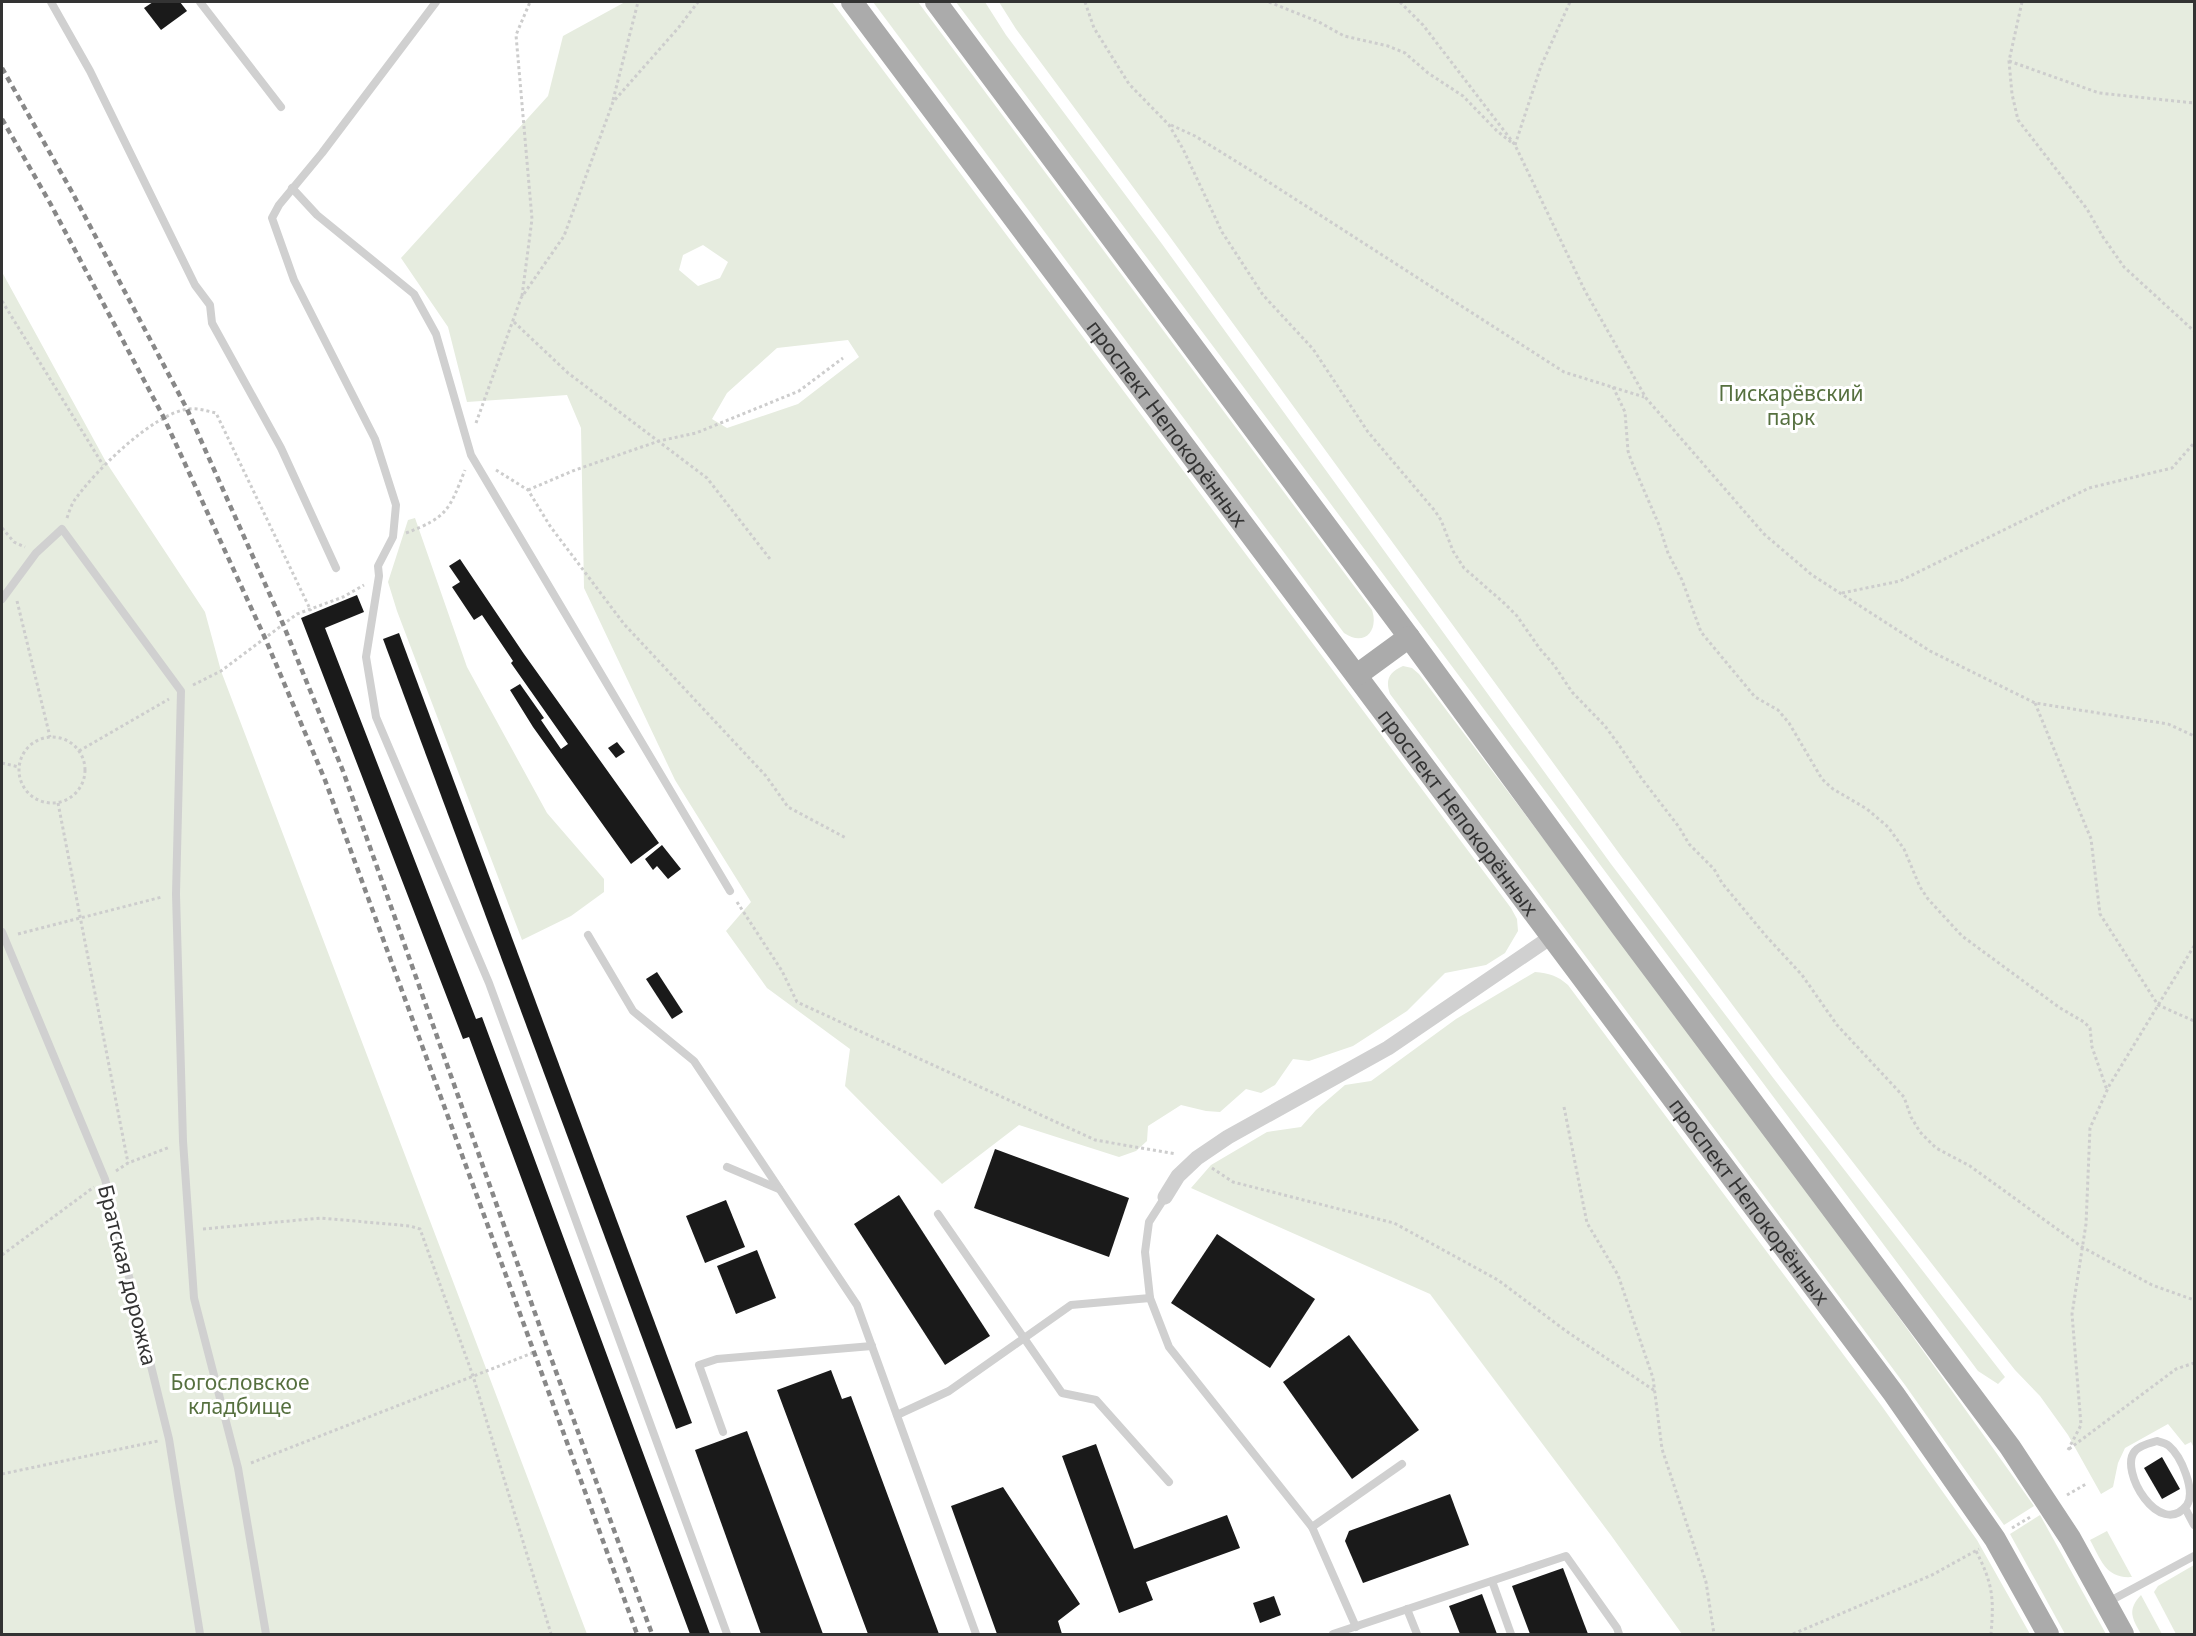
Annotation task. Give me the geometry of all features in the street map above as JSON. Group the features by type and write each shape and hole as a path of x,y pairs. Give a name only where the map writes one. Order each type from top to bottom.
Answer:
{"main road":[{"name":"проспект Непокорённых","path":"852,2 1894,1394 1995,1539 2048,1635"},
{"path":"936,2 1409,637 1607,908 2010,1447 2070,1538 2123,1635"},
{"path":"1357,675 1409,637"}],"street":[{"path":"1165,1197 1178,1176 1197,1158 1228,1137 1388,1048 1551,937"}],"lane":[{"path":"51,2 90,71 195,285 210,305 212,323 281,448 336,568"},
{"path":"200,2 281,107"},
{"path":"436,2 322,153 292,188 272,218 294,280 375,439 396,505 393,537 378,566 379,576 366,657 376,717 489,983 727,1635"},
{"path":"292,188 316,215 414,294 436,334 471,455 730,891"},
{"path":"2,599 36,553 62,529 181,691 176,894 183,1141 194,1298 238,1468 266,1635"},
{"name":"Братская дорожка","path":"3,935 105,1179 169,1439 200,1635"},
{"path":"588,935 633,1011 694,1061 857,1305 976,1635"},
{"path":"727,1167 780,1189"},
{"path":"1165,1197 1149,1222 1146,1252 1150,1298 1170,1347 1312,1527 1356,1627"},
{"path":"938,1214 1062,1393 1096,1400 1169,1482"},
{"path":"897,1415 949,1391 1071,1305 1150,1298"},
{"path":"723,1432 699,1365 717,1359 872,1346"},
{"path":"2157,1441 2171,1447 2191,1483 2190,1502 2185,1508 2168,1515 2157,1512 2149,1505 2132,1473 2132,1456 2136,1450 2157,1441"},
{"path":"1312,1527 1402,1464"},
{"path":"2185,1508 2194,1525"},
{"path":"2107,1603 2194,1556"},
{"path":"1336,1634 1566,1557 1617,1628 1619,1635"},
{"path":"1492,1581 1511,1635"},
{"path":"1407,1609 1417,1635"}],"path":[{"path":"393,537 435,521 451,505 471,455 474,428 521,298 532,219 516,35 530,2"},
{"path":"521,298 564,236 613,102 638,2"},
{"path":"613,102 698,2"},
{"path":"1085,2 1094,28 1129,84 1169,125 1232,248 1263,295 1313,349 1368,432 1435,511 1453,551 1464,568 1504,603 1522,623 1572,692 1605,726 1689,844 1714,869 1728,890 1748,911 1766,936 1792,962 1837,1025 1904,1097 1911,1117 1920,1132 1936,1148 1970,1166 2082,1247 2152,1285 2194,1300"},
{"path":"1269,2 1319,22 1344,36 1388,46 1405,53 1428,73 1463,96 1497,131 1515,145"},
{"path":"1400,2 1423,25 1515,145 1585,291 1646,398 1764,534 1812,575 1930,651 2036,703 2168,724 2194,736"},
{"path":"1515,145 1541,66 1570,2"},
{"path":"2022,2 2009,61 2012,94 2018,120 2087,209 2124,267 2194,331"},
{"path":"2009,61 2099,93 2194,103"},
{"path":"1169,125 1195,136 1564,372 1646,398"},
{"path":"2,301 103,466"},
{"path":"514,322 568,374 707,478 770,559"},
{"path":"528,490 574,470 659,441 696,433 799,391 843,358"},
{"path":"1613,387 1625,412 1628,451 1631,460 1659,525 1668,554 1682,580 1701,632 1755,698 1778,710 1789,723 1822,779 1833,789 1867,809 1888,827 1904,849 1920,887 1928,899 1962,936 2090,1028 2092,1047 2108,1090"},
{"path":"62,529 73,502 103,466 125,446 164,418 187,409 216,413 311,610"},
{"path":"1840,593 1900,581 2089,488 2172,468 2194,443"},
{"path":"471,455 528,490 550,526 624,624 766,776 788,807 846,838"},
{"path":"2,528 14,542 36,553"},
{"path":"79,751 181,691 221,671 297,614 343,597 379,576"},
{"path":"13,584 50,737"},
{"path":"2036,703 2091,839 2100,914 2158,1005 2194,1021"},
{"path":"50,737 63,739 79,751 86,768 83,783 71,798 58,803 45,803 32,797 21,783 19,767 22,755 35,742 50,737"},
{"path":"2,763 19,767"},
{"path":"58,803 128,1163"},
{"path":"730,891 782,971 796,1002 1095,1140 1197,1158 1233,1182 1394,1223 1498,1280 1566,1331 1655,1392"},
{"path":"3,935 176,894"},
{"path":"2194,946 2108,1090 2090,1128 2086,1224 2072,1314 2081,1425 2068,1450 2176,1369 2194,1363"},
{"path":"1564,1107 1587,1223 1618,1275 1653,1378 1662,1449 1706,1582 1714,1635"},
{"path":"2,1255 128,1163 183,1141"},
{"path":"189,1231 321,1218 410,1226 420,1229 473,1376 551,1635"},
{"path":"238,1468 535,1352"},
{"path":"2,1474 169,1439"},
{"path":"2065,1496 2086,1484"},
{"path":"2007,1531 2039,1512"},
{"path":"1793,1635 1932,1575 1982,1548"},
{"path":"1976,1551 1992,1587 1991,1635"}],"green space":[{"path":"625,2 832,2 1511,908 1517,919 1518,931 1505,953 1486,965 1445,973 1407,1011 1353,1046 1309,1061 1293,1059 1275,1085 1261,1093 1246,1089 1220,1112 1181,1105 1148,1126 1147,1141 1136,1151 1119,1157 1019,1125 942,1184 845,1086 850,1049 767,988 726,931 751,902 675,780 584,588 581,428 567,395 467,402 448,327 401,258 548,96 563,36","holes":["703,245 728,262 720,278 698,286 679,270 683,255","848,340 859,357 798,404 727,428 712,419 727,393 777,348"]},
{"path":"873,2 918,2 1372,610 1374,618 1368,635 1358,638 1344,633"},
{"path":"956,2 985,2 1006,35 1162,244 1611,864 2005,1377 1998,1384 1978,1371"},
{"name":"Пискарёвский парк","path":"999,2 2194,2 2194,1448 2191,1442 2185,1445 2168,1424 2125,1448 2118,1463 2113,1487 2101,1494 2068,1435 2040,1396 2015,1370 1782,1071 1621,856 1016,29"},
{"name":"Богословское кладбище","path":"2,272 106,462 205,612 221,671 587,1634 2,1634"},
{"path":"415,518 467,667 547,813 604,879 604,892 571,916 522,940 388,582 408,520"},
{"path":"1403,666 1412,668 1419,674 1653,984 1807,1191 2034,1506 2004,1525 1905,1385 1390,694 1389,677"},
{"path":"1535,972 1561,979 1568,985 1881,1405 1977,1540 2030,1634 1682,1634 1430,1294 1191,1188 1211,1165 1267,1132 1301,1127 1316,1110 1345,1085 1371,1081 1456,1019"},
{"path":"2040,1515 2106,1634 2065,1634 2010,1534"},
{"path":"2107,1531 2132,1577 2116,1575 2105,1567 2098,1555 2090,1540"},
{"path":"2194,1565 2194,1634 2176,1634 2154,1592 2158,1586"},
{"path":"2141,1595 2162,1634 2141,1634 2133,1619 2132,1610"}],"building":[{"path":"153,2 180,2 187,11 161,30 144,8"},
{"path":"460,559 524,654 659,843 631,864 533,727 510,690 520,684 544,718 541,720 561,749 568,744 511,663 513,661 482,615 474,620 452,587 460,582 449,566"},
{"path":"357,595 364,612 325,628 476,1019 482,1017 710,1634 690,1634 469,1037 463,1039 301,618"},
{"path":"399,633 692,1423 676,1429 383,639"},
{"path":"617,742 625,752 616,758 608,748"},
{"path":"662,845 681,869 668,879 657,866 653,870 645,859"},
{"path":"657,972 683,1012 672,1019 646,979"},
{"path":"995,1149 1129,1198 1109,1257 974,1208"},
{"path":"899,1195 990,1336 945,1365 854,1224"},
{"path":"726,1200 745,1247 705,1263 686,1216"},
{"path":"1217,1234 1315,1299 1270,1368 1171,1303"},
{"path":"757,1250 776,1298 736,1314 717,1266"},
{"path":"1349,1335 1419,1430 1352,1479 1283,1382"},
{"path":"831,1370 842,1399 851,1396 939,1634 868,1634 777,1390"},
{"path":"747,1431 823,1634 761,1634 695,1450"},
{"path":"1096,1444 1134,1549 1227,1515 1240,1548 1146,1582 1153,1600 1119,1613 1062,1456"},
{"path":"2162,1457 2180,1489 2162,1499 2144,1468"},
{"path":"1003,1487 1080,1604 1058,1621 1062,1634 997,1634 951,1506"},
{"path":"1450,1494 1469,1545 1363,1583 1345,1541 1349,1531"},
{"path":"1563,1568 1588,1634 1530,1634 1512,1586"},
{"path":"1482,1594 1497,1634 1460,1634 1449,1606"},
{"path":"1274,1596 1281,1615 1260,1623 1253,1603"}],"railway":[{"path":"2,68 72,192 187,409 283,624 343,771 547,1347 652,1634"},
{"path":"2,119 50,203 164,418 265,638 325,780 637,1634"}]}
